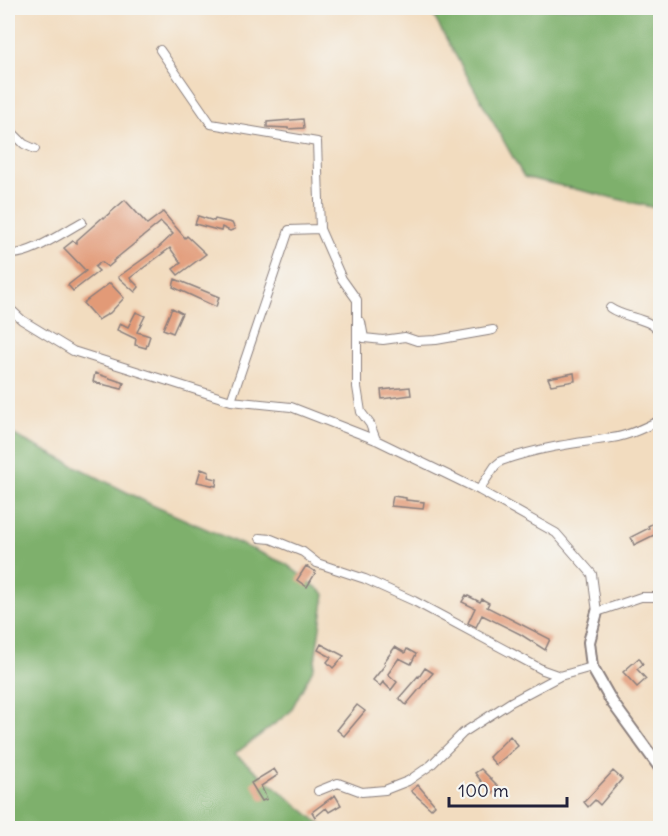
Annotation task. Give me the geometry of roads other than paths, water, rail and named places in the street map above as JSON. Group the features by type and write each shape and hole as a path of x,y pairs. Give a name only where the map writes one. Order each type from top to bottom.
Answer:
{"main road":[{"path":"597,612 589,642 592,667 612,702 660,768"}],"street":[{"path":"160,50 211,124 317,142 320,229 342,279 357,300 364,338 383,340 405,337 417,342 493,330"},
{"path":"8,128 24,144 35,149"},
{"path":"8,253 13,255 27,252 82,222"},
{"path":"231,401 289,230 320,229"},
{"path":"357,300 357,387 361,412 370,424 376,441"},
{"path":"8,307 22,320 73,351 231,401 291,407 376,441 479,490 556,533 592,574 597,612 641,597 660,597"},
{"path":"610,308 618,313 650,322 660,333"},
{"path":"479,490 501,460 545,448 612,438 660,420"},
{"path":"260,538 271,539 303,552 317,563 365,579 414,601 535,666 560,676"},
{"path":"318,791 338,783 362,792 385,790 408,781 431,765 463,734 511,702 560,676 592,667"}]}
